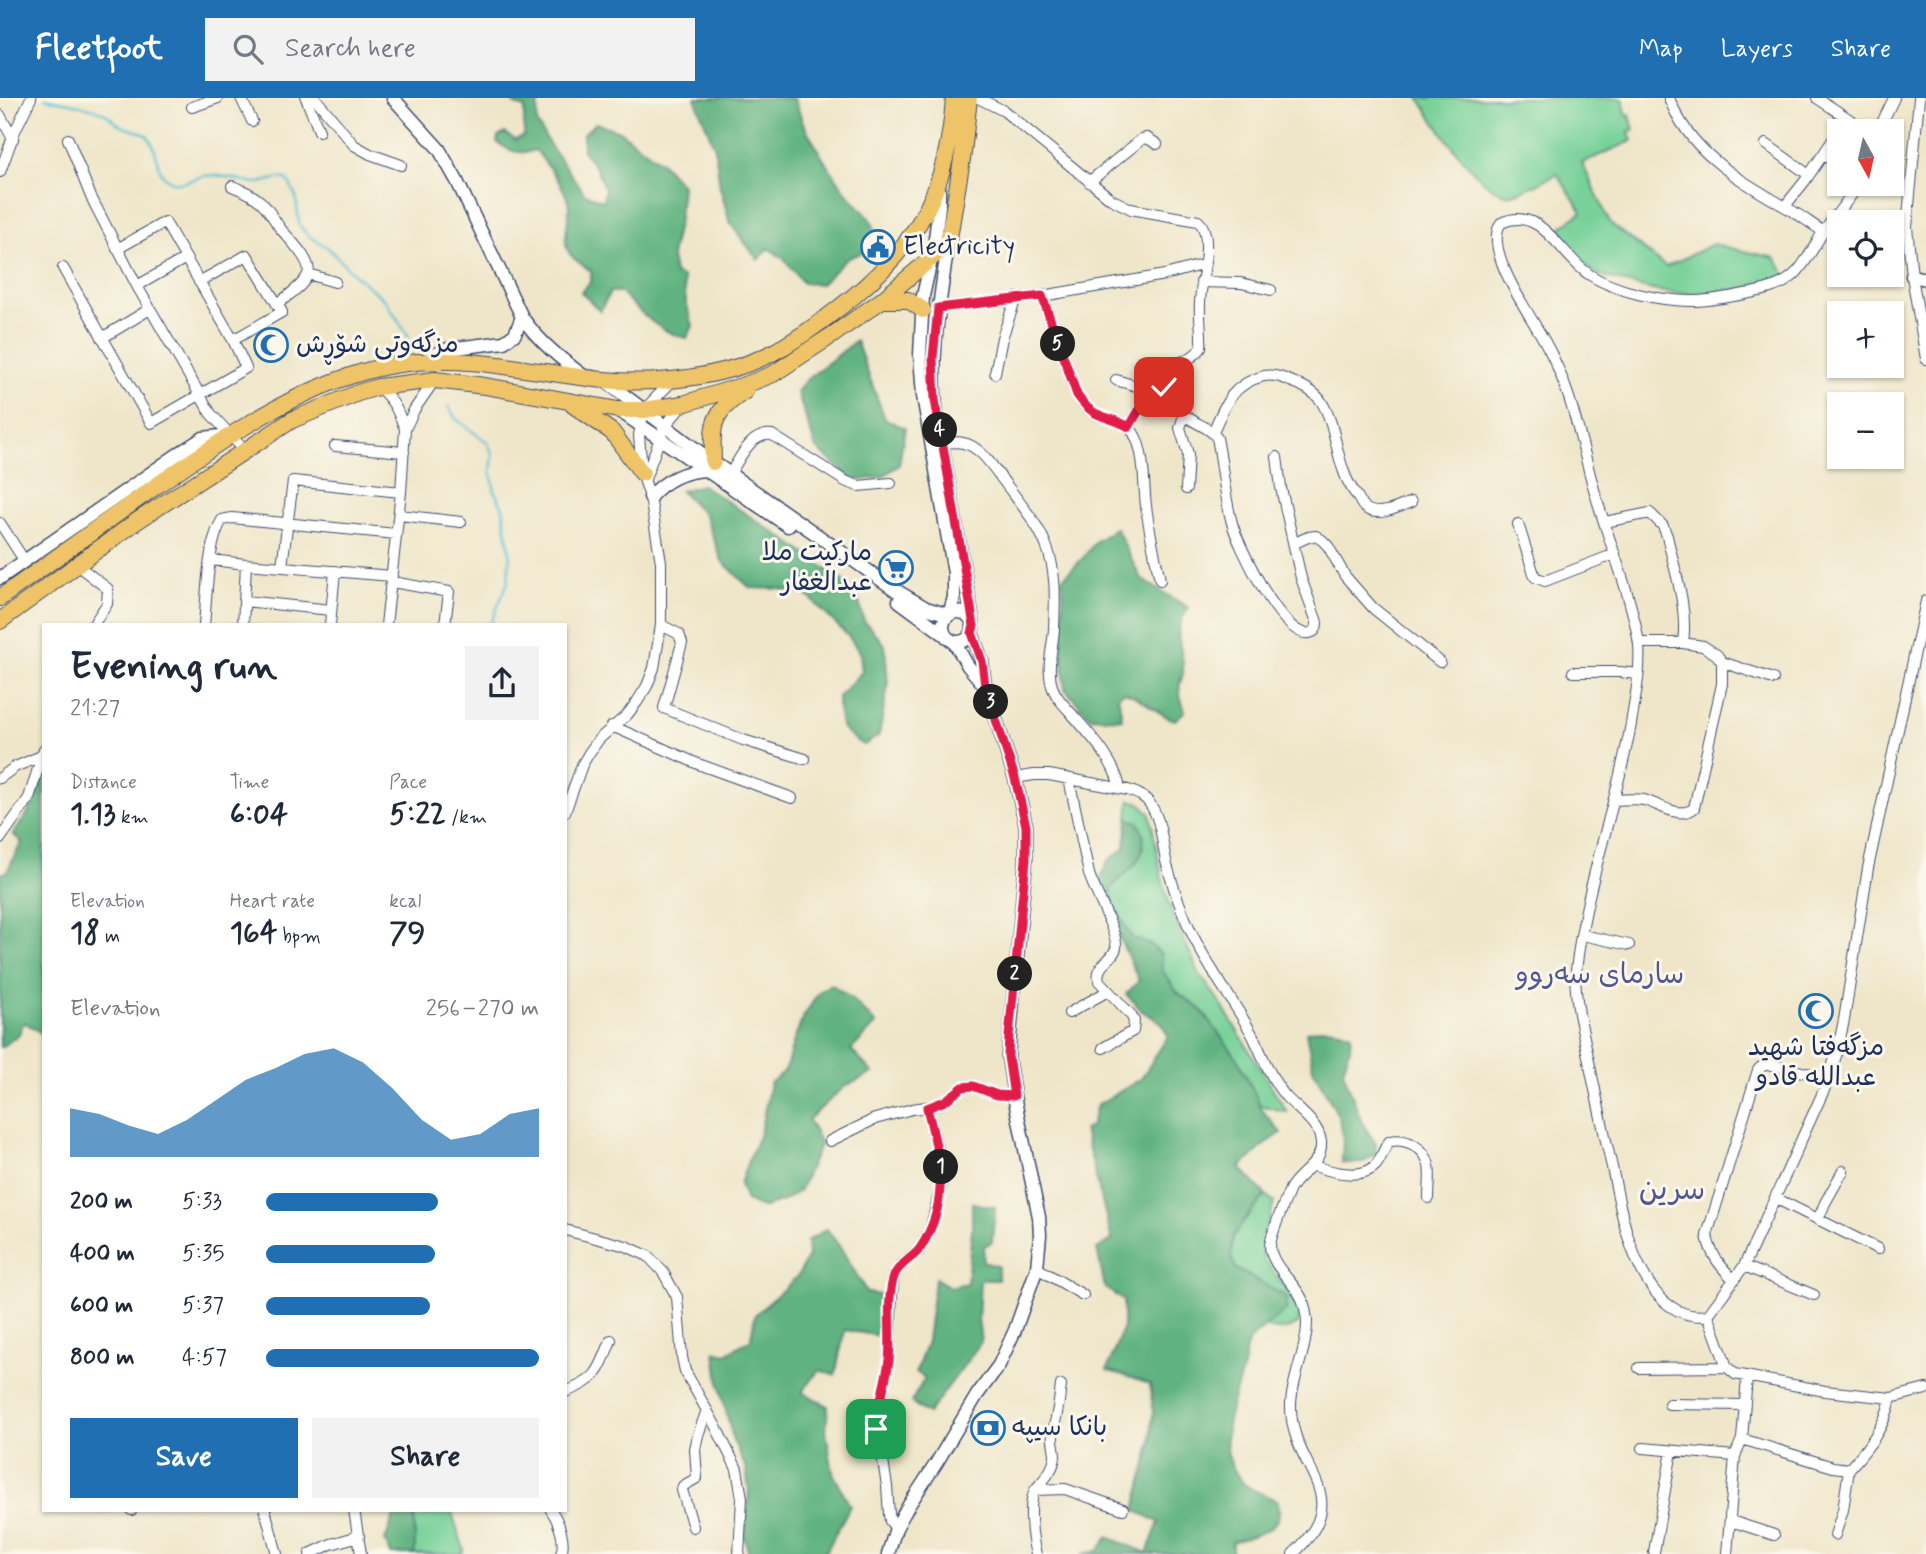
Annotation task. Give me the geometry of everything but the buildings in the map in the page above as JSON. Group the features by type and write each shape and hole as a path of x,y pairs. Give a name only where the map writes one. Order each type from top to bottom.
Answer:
{"highway":[{"path":"0,598 230,435 303,393 355,374 425,360 483,362 604,380 639,382 715,373 748,363 789,343 838,309 884,270 908,243 945,166 954,98"},
{"path":"709,466 712,436 719,412 733,399 796,360 882,300 938,249 964,153 969,98"},
{"path":"908,243 938,249"},
{"path":"882,300 908,300 930,309"},
{"path":"0,621 137,521 292,420 358,393 378,387 435,380 561,399 643,417 763,379"},
{"path":"561,399 612,432 643,476"}],"street":[{"path":"241,98 253,121"},
{"path":"306,98 319,131"},
{"path":"315,98 354,145 401,165"},
{"path":"393,98 439,149 522,317 545,346 585,377"},
{"path":"978,98 1004,111 1111,199 1131,209 1198,221 1205,228 1205,264 1199,304 1200,348 1191,358 1165,371 1157,388 1129,427"},
{"path":"1669,98 1675,113 1696,143 1719,165 1824,232"},
{"path":"1817,98 1847,119"},
{"path":"1884,119 1894,98"},
{"path":"1919,98 1907,227 1912,276 1924,329 1926,359"},
{"path":"0,172 30,99"},
{"path":"192,107 211,99"},
{"path":"0,116 13,139"},
{"path":"1089,182 1142,139 1147,138 1157,144"},
{"path":"68,139 80,172 150,309 211,414 245,451"},
{"path":"1766,144 1809,174"},
{"path":"1785,206 1827,149"},
{"path":"1823,155 1827,157"},
{"path":"939,183 938,249 930,309 920,355 923,396 954,573 954,597 944,622 950,638 985,686"},
{"path":"232,186 249,192 264,205 306,260 308,274 302,283 277,305"},
{"path":"1851,196 1804,264 1779,285 1734,296 1692,301 1629,291 1603,283 1587,273 1550,235 1533,222 1520,218 1510,219 1501,223 1496,236 1499,255 1513,286 1545,342 1568,391 1593,484 1628,596 1639,643 1639,674 1625,755 1589,897 1575,974 1579,1014 1617,1193 1636,1260 1653,1289 1669,1306 1685,1314 1697,1317 1708,1315 1744,1266 1837,1053 1868,868 1926,601"},
{"path":"63,268 151,423 246,368 233,340 165,222 117,248"},
{"path":"604,380 662,432 818,545 950,638 967,640 972,627 935,400 934,333 930,309 923,296 938,249"},
{"path":"199,282 247,255 282,312 233,340"},
{"path":"137,286 186,258"},
{"path":"930,309 1042,296 1165,275 1205,264"},
{"path":"308,274 335,282"},
{"path":"1912,276 1926,279"},
{"path":"1201,282 1241,283 1271,290"},
{"path":"1042,296 1077,395 1085,407 1097,416 1119,421 1134,434 1141,454 1145,504 1160,580"},
{"path":"995,373 1002,338 1016,298"},
{"path":"102,338 150,309"},
{"path":"425,360 448,349 504,342 515,334 522,317"},
{"path":"1213,432 1225,402 1241,387 1270,374 1281,377 1296,383 1320,399 1337,442 1343,471 1363,507 1380,512 1411,502"},
{"path":"567,806 582,765 599,739 627,715 647,686 654,668 661,625 661,562 639,448 643,417 674,379"},
{"path":"386,623 405,429 414,410 435,380"},
{"path":"1116,380 1157,388 1175,397 1184,415 1213,432 1217,438 1225,493 1237,537 1247,559 1278,612 1290,626 1306,634 1317,628 1317,622 1301,578 1281,488 1277,457"},
{"path":"378,387 388,394 394,403 405,429"},
{"path":"643,476 662,432 683,404"},
{"path":"1184,415 1180,428 1188,454 1186,489"},
{"path":"730,474 754,439 763,433 772,435 845,481 858,486 891,484"},
{"path":"0,578 203,438 230,435"},
{"path":"942,443 964,443 976,449 1034,523 1046,544 1053,572 1055,599 1051,682 1063,704 1094,740 1118,775 1121,788"},
{"path":"335,446 404,452"},
{"path":"650,497 674,477 709,466 730,474 905,596 926,608 949,615 962,612 970,617 982,661 985,686 1015,778 1026,826 1026,860 1008,1056 1039,1217 1037,1268 999,1365 977,1395 896,1528 888,1554"},
{"path":"282,566 293,481 401,492"},
{"path":"1605,522 1650,513 1663,526 1683,609 1683,643"},
{"path":"398,515 461,522"},
{"path":"204,623 211,560 222,520 232,518 396,534"},
{"path":"0,523 24,561"},
{"path":"1518,524 1538,580 1545,581 1615,554"},
{"path":"1295,543 1308,537 1322,540 1345,576 1366,601 1440,662"},
{"path":"211,560 335,571 392,579 449,592 445,623"},
{"path":"243,623 246,564"},
{"path":"77,565 108,589 107,604 94,623"},
{"path":"330,623 335,571"},
{"path":"245,601 331,610"},
{"path":"661,625 679,634 682,643 664,708 743,740 805,760"},
{"path":"1614,800 1642,800 1682,813 1694,808 1722,684 1722,662 1717,655 1703,646 1639,643"},
{"path":"1722,662 1773,679"},
{"path":"1573,672 1639,674"},
{"path":"612,726 698,764 792,798"},
{"path":"0,778 42,754"},
{"path":"0,839 29,798 42,756"},
{"path":"1015,778 1049,775 1121,788 1139,795 1149,803 1157,819 1167,863 1190,931 1284,1094 1314,1126 1321,1141 1318,1160 1293,1183 1270,1246 1278,1266 1302,1299 1305,1308 1307,1322 1291,1403 1294,1432 1321,1494 1322,1504 1321,1515 1313,1530 1293,1554"},
{"path":"1069,779 1089,874 1117,946 1098,971 1099,981 1131,1015 1134,1028 1103,1048"},
{"path":"1582,935 1629,945"},
{"path":"1069,1013 1108,990"},
{"path":"1734,1280 1715,1259 1707,1235 1759,1070 1768,1064 1828,1078"},
{"path":"830,1141 876,1119 912,1109 927,1108 945,1101 963,1087 973,1086 997,1095 1014,1096"},
{"path":"896,1528 890,1521 877,1424 889,1361 894,1277 901,1265 919,1251 930,1231 941,1186 938,1150 927,1108"},
{"path":"1311,1165 1346,1174 1369,1170 1376,1165 1390,1141 1406,1141 1416,1146 1428,1160 1429,1198"},
{"path":"1818,1220 1843,1171"},
{"path":"1775,1198 1878,1249"},
{"path":"567,1231 626,1246 648,1256 663,1272 677,1297 685,1371 737,1469 742,1498 739,1554"},
{"path":"1744,1266 1814,1295"},
{"path":"1037,1268 1083,1295"},
{"path":"1708,1315 1727,1367 1735,1374 1825,1391 1891,1398 1926,1389"},
{"path":"567,1391 589,1381 600,1370 611,1340"},
{"path":"1639,1368 1727,1367"},
{"path":"1727,1554 1735,1456 1742,1439 1747,1377"},
{"path":"1036,1554 1031,1507 1035,1490 1046,1477 1055,1455 1053,1434 1061,1385"},
{"path":"1835,1535 1843,1510 1849,1469 1871,1445 1891,1398"},
{"path":"1669,1404 1745,1405"},
{"path":"693,1527 682,1490 683,1486 697,1478 695,1449 707,1410"},
{"path":"1742,1439 1833,1467 1849,1469"},
{"path":"1643,1448 1735,1456"},
{"path":"1654,1552 1672,1451"},
{"path":"1035,1490 1065,1489 1123,1509"},
{"path":"266,1512 276,1554"},
{"path":"354,1512 361,1554"},
{"path":"552,1512 564,1547 561,1554"},
{"path":"1731,1521 1774,1535"},
{"path":"310,1554 331,1544 359,1536"}],"green space":[{"path":"513,98 538,98 537,123 585,194 603,201 605,189 596,168 583,151 583,134 596,123 619,131 662,163 682,185 679,219 671,256 674,273 683,278 693,326 687,338 659,327 620,292 610,292 600,311 581,292 591,281 591,271 574,259 567,248 569,208 562,187 536,150 515,152 497,142 498,137 505,133 515,140 524,136 524,108 514,104"},
{"path":"695,98 794,98 803,123 822,157 845,191 871,220 881,245 846,259 821,284 803,283 784,259 768,248 758,260 730,223 720,187 715,148"},
{"path":"1419,98 1623,98 1626,114 1629,114 1634,129 1629,132 1632,141 1582,163 1610,223 1666,267 1713,244 1775,258 1786,275 1732,290 1689,294 1653,290 1598,274 1582,262 1556,231 1582,212 1557,174 1517,193 1501,192 1474,172 1460,156"},
{"path":"856,341 885,419 905,428 899,465 882,477 854,481 816,448 797,392 805,381"},
{"path":"702,485 795,546 856,591 864,621 885,645 888,685 879,735 864,745 845,731 838,707 838,697 862,672 860,653 849,637 807,595 780,589 750,588 722,561 704,514 681,491"},
{"path":"1116,528 1141,579 1189,608 1178,633 1183,663 1180,691 1185,711 1175,720 1124,692 1118,695 1122,719 1090,717 1065,689 1062,579 1096,541"},
{"path":"42,769 42,1034 24,1022 19,1034 0,1047 0,873 6,873 22,842 13,834 28,813 40,787 38,781"},
{"path":"1130,800 1140,803 1150,813 1162,878 1172,914 1200,975 1219,1001 1287,1112 1260,1105 1237,1058 1201,1010 1177,992 1161,969 1161,954 1151,945 1132,938 1113,904 1111,888 1137,862 1144,836 1138,822 1128,819"},
{"path":"1128,819 1138,822 1142,833 1142,852 1133,866 1111,888 1113,904 1132,938 1151,945 1161,955 1162,970 1177,992 1201,1010 1237,1058 1263,1111 1281,1133 1240,1168 1266,1195 1233,1237 1231,1257 1236,1269 1287,1297 1286,1310 1255,1334 1248,1344 1230,1412 1226,1442 1234,1470 1244,1484 1278,1501 1279,1512 1277,1519 1268,1529 1232,1542 1232,1554 1082,1554 1098,1551 1108,1537 1147,1553 1159,1522 1135,1510 1151,1443 1153,1411 1150,1384 1107,1370 1123,1327 1123,1300 1105,1288 1097,1249 1112,1240 1084,1130 1091,1126 1097,1105 1141,1079 1168,1036 1162,1023 1142,1011 1126,994 1139,981 1112,921 1099,883 1107,862 1125,848"},
{"path":"831,984 852,999 876,1024 851,1050 873,1073 844,1087 808,1120 821,1143 799,1191 783,1201 762,1208 746,1201 740,1184 760,1134 770,1083 785,1071 804,1016 819,992"},
{"path":"1325,1028 1351,1034 1343,1071 1362,1123 1376,1144 1375,1155 1362,1163 1342,1163 1343,1141 1339,1117 1313,1069 1306,1032"},
{"path":"1266,1195 1274,1202 1263,1242 1264,1260 1290,1293 1300,1317 1298,1324 1282,1330 1265,1327 1286,1310 1287,1297 1236,1269 1231,1257 1233,1237"},
{"path":"972,1203 995,1207 992,1242 984,1246 983,1262 998,1266 998,1280 980,1280 978,1319 981,1342 928,1414 911,1402 925,1378 916,1372 927,1341 935,1278 950,1287 967,1283"},
{"path":"827,1229 867,1293 881,1295 880,1336 845,1330 835,1375 819,1370 802,1392 828,1406 826,1432 833,1473 850,1506 826,1552 749,1554 744,1537 749,1491 746,1468 733,1440 719,1382 715,1351 726,1354 751,1339 755,1315 798,1276 808,1256 807,1241"},
{"path":"395,1512 414,1512 415,1554 391,1554 385,1541"},
{"path":"414,1512 452,1512 464,1550 462,1554 415,1554"}],"waterway":[{"path":"45,98 95,109 121,126 144,134 153,145 162,173 173,182 185,182 211,175 257,183 280,178 288,180 296,197 302,229 327,247 385,300 409,337"},
{"path":"448,406 456,419 487,442 493,454 491,471 495,492 503,508 510,554 508,582 491,623"}],"place":[{"name":"Electricity","path":"878,247"},
{"name":"مزگەوتی شۆڕش","path":"271,345"},
{"name":"ماركيت ملا عبدالغفار","path":"896,568"},
{"name":"مزگەفتا شهيد عبدالله قادو","path":"1816,1011"},
{"name":"بانکا سیپە","path":"988,1428"}],"district":[{"name":"سارمای سەروو","path":"1600,975"},
{"name":"سرين","path":"1672,1190"}],"route":[{"path":"876,1429 889,1361 894,1277 901,1265 919,1251 930,1231 941,1186 938,1150 927,1108 945,1101 963,1087 973,1086 997,1095 1014,1096 1008,1056 1026,860 1026,826 1022,803 985,686 982,661 972,633 974,626 935,400 933,358 938,308 1042,296 1077,395 1085,407 1097,416 1119,421 1129,427 1155,388 1162,384 1164,387"}]}
